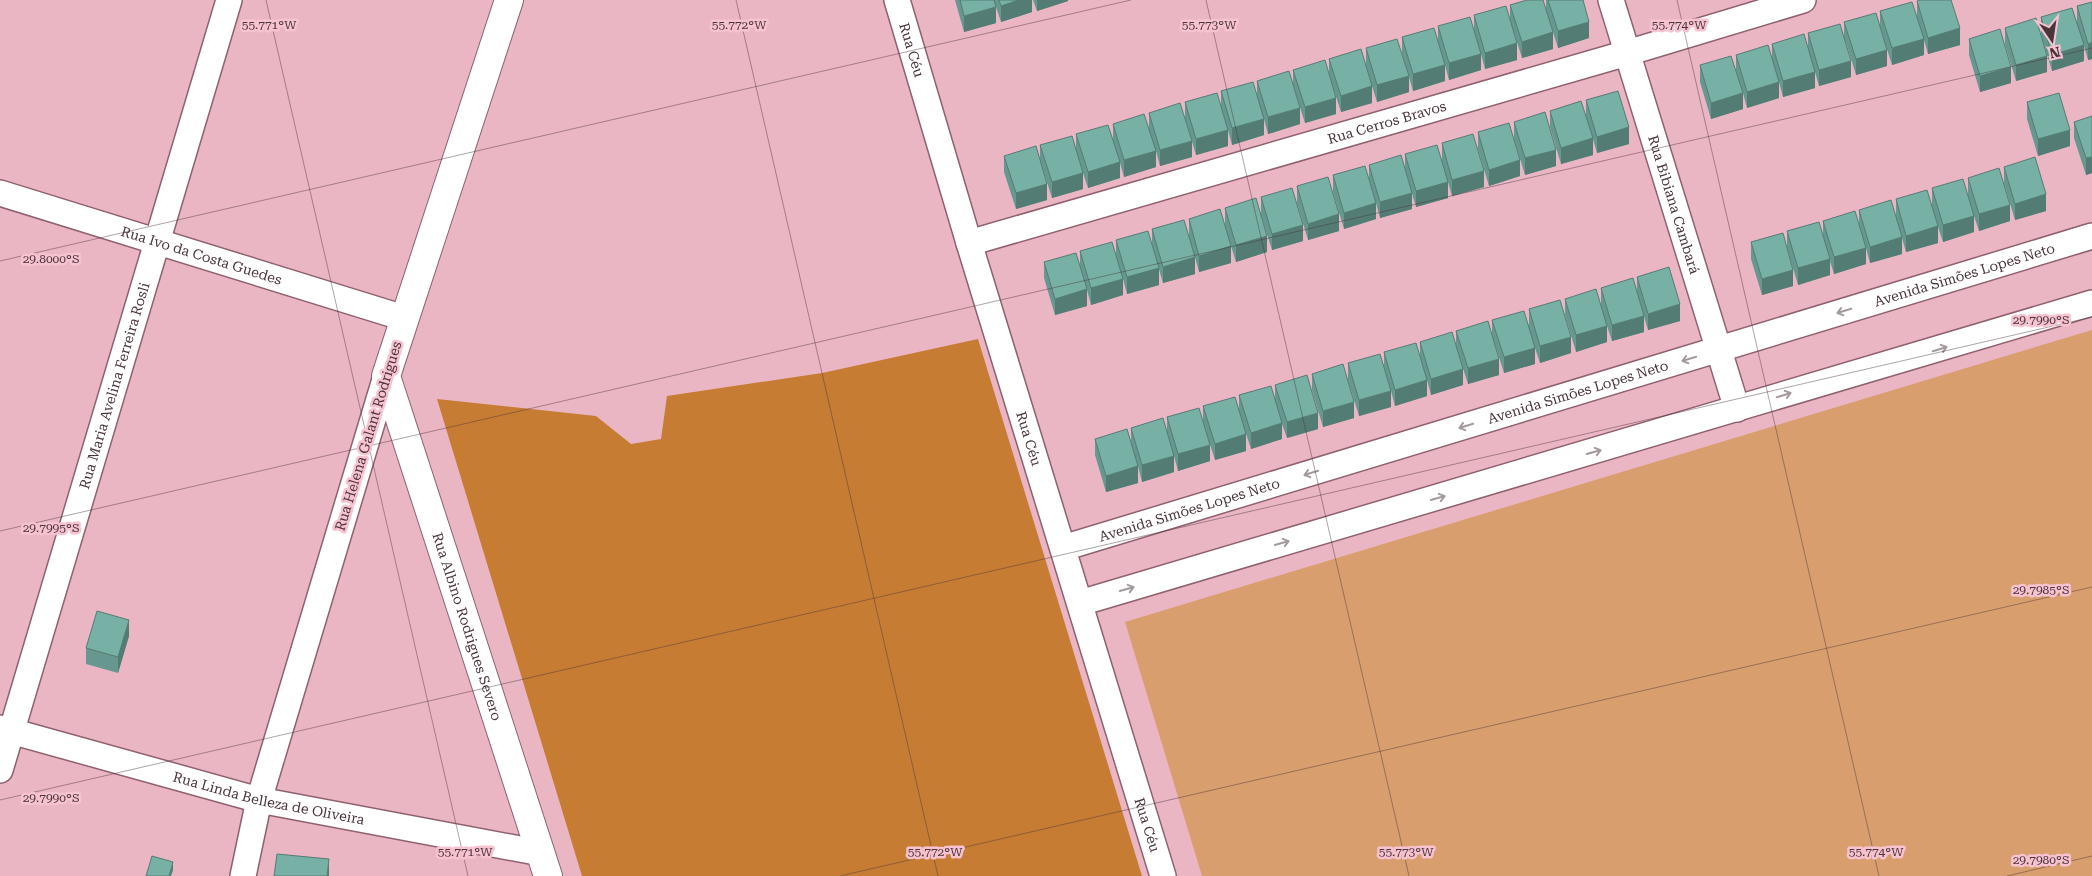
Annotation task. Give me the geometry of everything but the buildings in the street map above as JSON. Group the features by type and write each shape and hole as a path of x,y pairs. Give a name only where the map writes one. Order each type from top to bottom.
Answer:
{"street":[{"name":"Rua Maria Avelina Ferreira Rosli","path":"0,770 5,730 158,242 230,0"},
{"name":"Rua Helena Galant Rodrigues","path":"243,876 260,800 386,376 510,0"},
{"name":"Rua Céu","path":"897,0 969,243 1163,876"},
{"name":"Rua Bibiana Cambará","path":"1611,0 1737,409"},
{"name":"Rua Cerros Bravos","path":"969,243 1627,53 1803,0"},
{"name":"Rua Ivo da Costa Guedes","path":"0,194 404,318"},
{"name":"Avenida Simões Lopes Neto","path":"1063,548 2092,236"},
{"path":"1080,603 2092,303"},
{"name":"Rua Albino Rodrigues Severo","path":"386,376 544,865"},
{"name":"Rua Linda Belleza de Oliveira","path":"5,730 260,800 544,865"}],"shaded area":[{"path":"2092,330 2092,876 1202,876 1125,622"},
{"path":"978,339 1142,876 582,876 437,399 596,416 631,444 661,439 667,396 822,373"}]}
